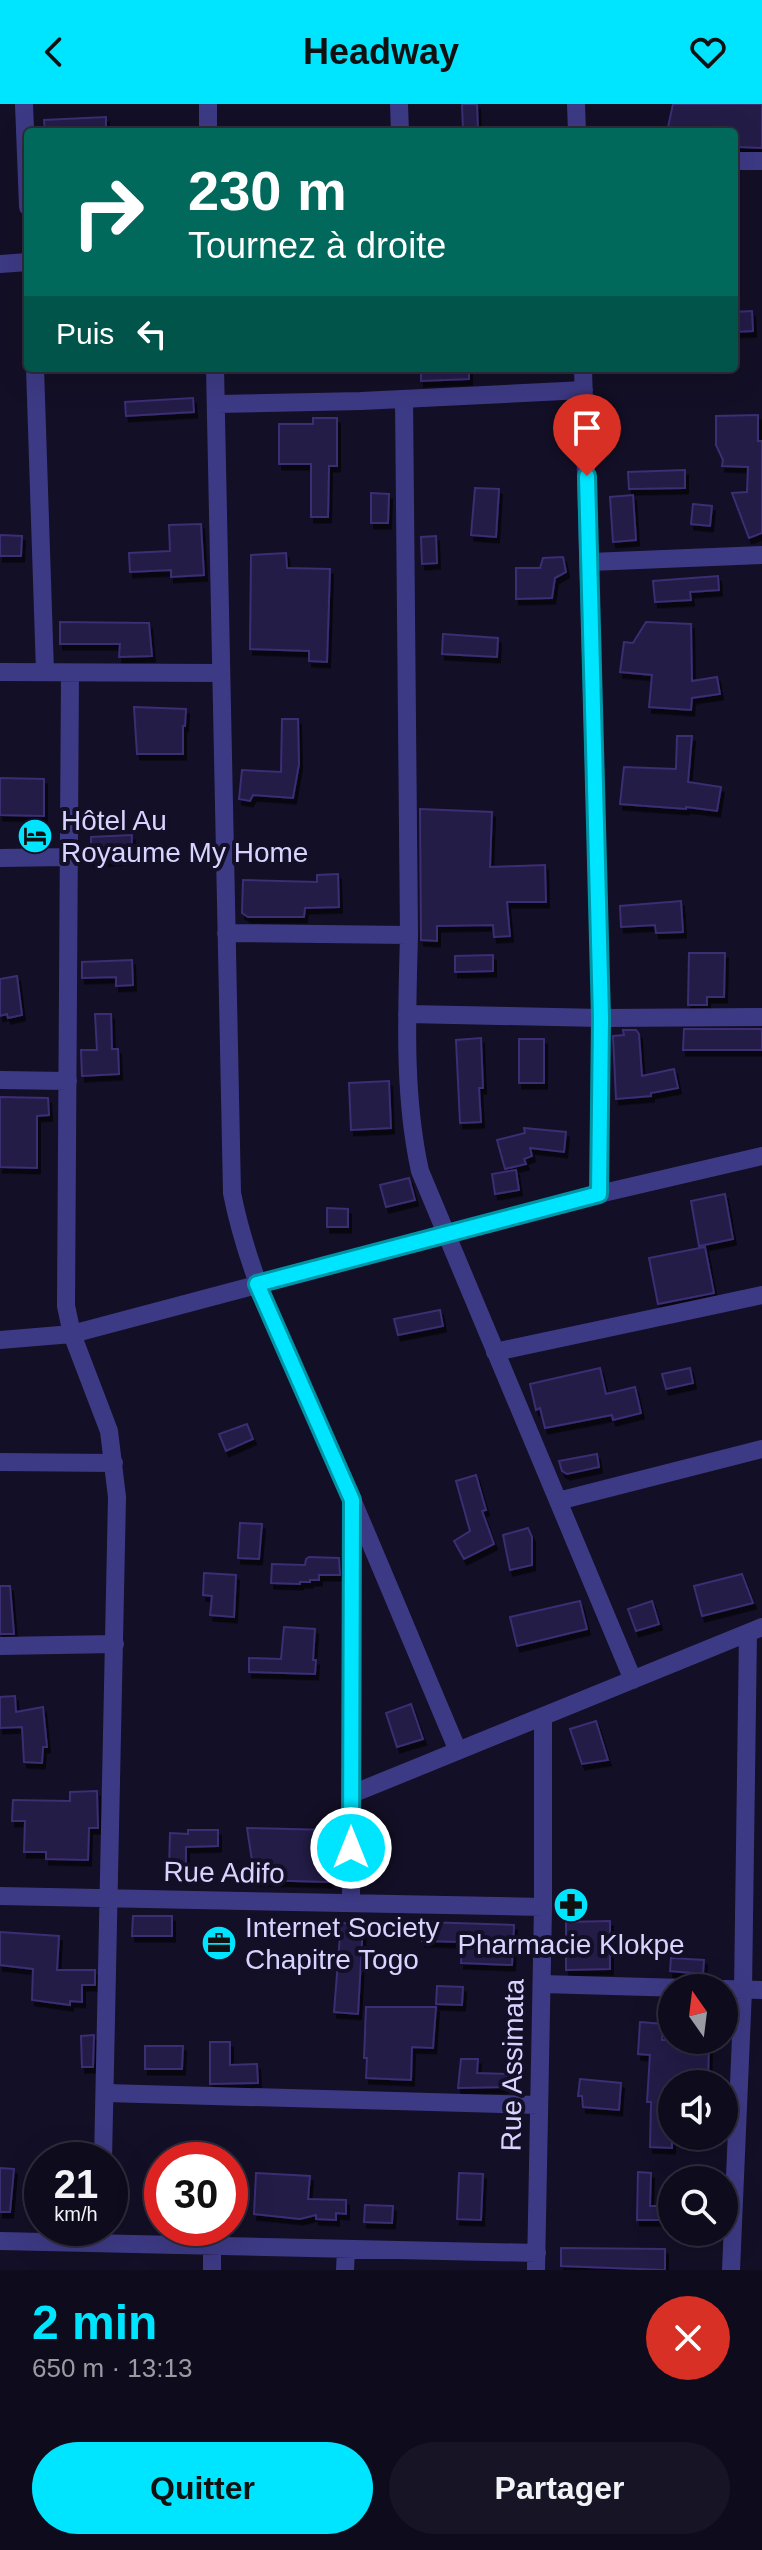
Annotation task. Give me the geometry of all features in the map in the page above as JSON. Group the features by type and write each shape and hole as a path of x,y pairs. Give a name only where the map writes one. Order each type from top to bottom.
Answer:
{"street":[{"path":"24,104 25,128"},
{"path":"208,104 208,128"},
{"path":"399,104 400,128"},
{"path":"576,104 577,128"},
{"path":"738,161 762,161"},
{"path":"0,264 24,262"},
{"path":"35,372 45,672"},
{"path":"215,372 232,1193 241,1237 257,1284 458,1751"},
{"path":"583,372 601,1018 599,1194"},
{"path":"216,404 584,390"},
{"path":"404,399 407,1014 411,1133 420,1171 633,1680"},
{"path":"590,562 762,555"},
{"path":"0,672 220,673"},
{"path":"70,673 66,1306 72,1334 109,1431 117,1497 104,2142"},
{"path":"0,858 68,857"},
{"path":"226,933 409,935"},
{"path":"407,1014 762,1017"},
{"path":"0,1080 68,1081"},
{"path":"0,1340 72,1334 599,1194 762,1156"},
{"path":"495,1352 762,1295"},
{"path":"558,1501 762,1449"},
{"path":"0,1462 114,1463"},
{"path":"351,1903 352,1500"},
{"path":"352,1794 755,1630 734,1974"},
{"path":"0,1646 115,1644"},
{"name":"Rue Assimata","path":"536,2261 543,1907 543,1716"},
{"name":"Rue Adifo","path":"0,1896 543,1907"},
{"path":"542,1984 658,1987"},
{"path":"738,1989 762,1990"},
{"path":"731,2270 733,2054"},
{"path":"106,2093 539,2105"},
{"path":"0,2241 24,2240"},
{"path":"212,2270 212,2246 346,2249 536,2261"},
{"path":"345,2270 346,2249"}],"building":[{"path":"462,104 477,104 478,128 463,128"},
{"path":"673,104 762,104 762,148 740,147 738,128 668,128"},
{"path":"106,117 106,128 45,128 44,120"},
{"path":"752,311 753,331 738,332 738,312"},
{"path":"421,372 469,372 469,379 421,381"},
{"path":"193,398 194,412 126,416 125,402"},
{"path":"758,415 758,441 762,441 762,533 749,538 732,493 747,492 748,467 722,466 723,460 716,445 716,416"},
{"path":"313,418 337,418 337,466 329,466 328,517 311,517 311,464 279,464 279,424 313,424"},
{"path":"685,470 685,488 629,489 628,472"},
{"path":"475,488 499,489 496,537 471,535"},
{"path":"371,493 389,494 388,523 371,523"},
{"path":"633,495 636,540 613,542 610,497"},
{"path":"693,504 712,506 710,526 691,524"},
{"path":"201,524 204,575 171,577 171,570 130,572 129,553 170,551 169,525"},
{"path":"0,535 22,536 21,556 0,556"},
{"path":"436,536 437,563 422,564 421,537"},
{"path":"286,553 287,568 330,569 327,662 309,661 309,651 250,649 251,555"},
{"path":"563,557 566,572 555,578 552,598 516,599 516,568 540,568 543,558"},
{"path":"718,576 719,590 690,592 691,600 655,602 653,581"},
{"path":"60,622 149,623 152,656 119,657 120,644 60,644"},
{"path":"646,622 691,624 692,681 717,677 720,694 692,698 691,710 649,707 652,675 620,672 624,642 633,643"},
{"path":"443,634 498,638 497,657 442,654"},
{"path":"134,707 186,709 183,754 137,754"},
{"path":"282,719 298,719 299,764 293,798 253,795 250,801 239,799 242,770 281,772"},
{"path":"677,736 692,736 688,782 721,787 717,811 620,804 624,767 676,769"},
{"path":"0,778 44,779 44,816 0,815"},
{"path":"420,809 492,812 490,867 545,865 546,902 507,902 510,936 494,937 493,925 437,926 437,941 421,940"},
{"path":"132,835 131,858 91,862 91,837"},
{"path":"338,874 339,907 305,908 304,917 248,917 242,913 243,880 317,882 317,875"},
{"path":"681,901 683,932 656,933 655,925 621,927 620,906"},
{"path":"689,953 725,953 724,997 707,997 707,1005 688,1005"},
{"path":"493,955 493,971 455,972 455,956"},
{"path":"132,960 133,985 116,986 116,977 82,978 82,962"},
{"path":"17,976 22,1015 0,1016 0,979"},
{"path":"95,1014 111,1014 112,1049 118,1049 119,1074 82,1076 81,1050 97,1050"},
{"path":"684,1029 762,1029 762,1050 683,1050"},
{"path":"623,1030 636,1030 639,1034 642,1076 674,1069 678,1088 651,1093 651,1096 616,1099 613,1036 624,1035"},
{"path":"481,1038 481,1122 460,1123 456,1040"},
{"path":"519,1039 544,1039 544,1083 519,1083"},
{"path":"389,1081 391,1128 351,1130 349,1083"},
{"path":"0,1097 48,1098 49,1115 37,1116 37,1168 0,1167"},
{"path":"524,1128 566,1132 564,1152 530,1148 532,1156 524,1159 526,1164 505,1169 497,1140 525,1133"},
{"path":"516,1170 519,1190 495,1194 492,1174"},
{"path":"409,1178 415,1200 386,1207 380,1185"},
{"path":"725,1194 733,1239 699,1246 691,1201"},
{"path":"327,1208 348,1209 348,1227 327,1227"},
{"path":"705,1247 714,1293 658,1304 649,1258"},
{"path":"440,1310 443,1326 398,1335 394,1319"},
{"path":"600,1368 606,1394 635,1387 641,1413 613,1420 612,1415 545,1428 540,1408 536,1410 530,1384"},
{"path":"690,1368 693,1383 666,1389 662,1374"},
{"path":"247,1424 253,1439 226,1451 219,1434"},
{"path":"597,1454 599,1467 567,1474 562,1471 559,1461"},
{"path":"476,1475 486,1510 482,1511 494,1544 464,1559 454,1541 470,1531 456,1481"},
{"path":"240,1523 262,1524 259,1559 238,1558"},
{"path":"528,1528 532,1537 532,1565 510,1570 503,1535"},
{"path":"309,1557 339,1558 340,1575 319,1575 319,1580 300,1584 271,1583 272,1564 305,1565"},
{"path":"204,1573 236,1575 234,1617 210,1615 212,1596 203,1595"},
{"path":"742,1574 753,1603 702,1616 694,1586"},
{"path":"0,1586 10,1586 14,1634 0,1634"},
{"path":"580,1601 587,1629 517,1646 510,1617"},
{"path":"652,1601 659,1624 636,1631 628,1609"},
{"path":"284,1627 315,1629 315,1674 249,1672 249,1658 281,1659"},
{"path":"15,1696 16,1712 43,1707 47,1747 43,1747 42,1763 24,1762 22,1727 0,1728 0,1697"},
{"path":"411,1704 423,1739 397,1747 386,1713"},
{"path":"596,1721 608,1760 582,1764 570,1729"},
{"path":"97,1791 98,1828 89,1828 88,1860 46,1859 46,1852 24,1852 25,1821 12,1821 13,1800 70,1801 70,1792"},
{"path":"247,1828 329,1830 329,1882 255,1880"},
{"path":"188,1830 218,1830 218,1846 186,1847 186,1870 169,1869 170,1833 188,1834"},
{"path":"133,1916 172,1916 172,1936 132,1936"},
{"path":"610,1921 610,1969 566,1970 566,1922"},
{"path":"423,1922 514,1925 512,1965 461,1963 462,1942 422,1941"},
{"path":"341,1923 363,1924 358,2014 334,2012"},
{"path":"0,1932 59,1936 57,1970 95,1970 95,1985 82,1985 82,2002 70,2001 70,2005 32,2000 33,1969 0,1965"},
{"path":"671,1958 704,1960 703,1974 670,1971"},
{"path":"437,1986 463,1987 462,2005 436,2004"},
{"path":"366,2007 436,2007 433,2048 412,2047 411,2080 366,2078"},
{"path":"640,2022 658,2024 658,2054 709,2054 708,2070 658,2070 658,2147 650,2147 651,2102 647,2102 650,2055 638,2054"},
{"path":"94,2035 93,2067 82,2067 81,2036"},
{"path":"210,2042 230,2042 230,2065 257,2064 258,2083 210,2084"},
{"path":"145,2046 183,2046 182,2069 145,2069"},
{"path":"461,2059 478,2059 477,2073 507,2074 506,2087 458,2088"},
{"path":"580,2079 621,2083 619,2110 583,2107 582,2096 578,2096"},
{"path":"0,2168 14,2169 10,2212 0,2212"},
{"path":"638,2172 651,2173 650,2206 658,2206 658,2220 637,2220"},
{"path":"256,2173 310,2176 308,2199 346,2200 346,2214 336,2213 336,2220 316,2219 316,2215 300,2219 254,2214"},
{"path":"459,2173 483,2174 481,2220 457,2219"},
{"path":"365,2205 393,2206 392,2223 364,2222"},
{"path":"561,2248 665,2249 665,2270 561,2266"}],"place":[{"name":"Hôtel Au Royaume My Home","path":"35,836"},
{"name":"Pharmacie Klokpe","path":"571,1905"},
{"name":"Internet Society Chapitre Togo","path":"219,1943"}],"route":[{"path":"351,1848 352,1500 257,1284 599,1194 601,1018 587,476"}]}
